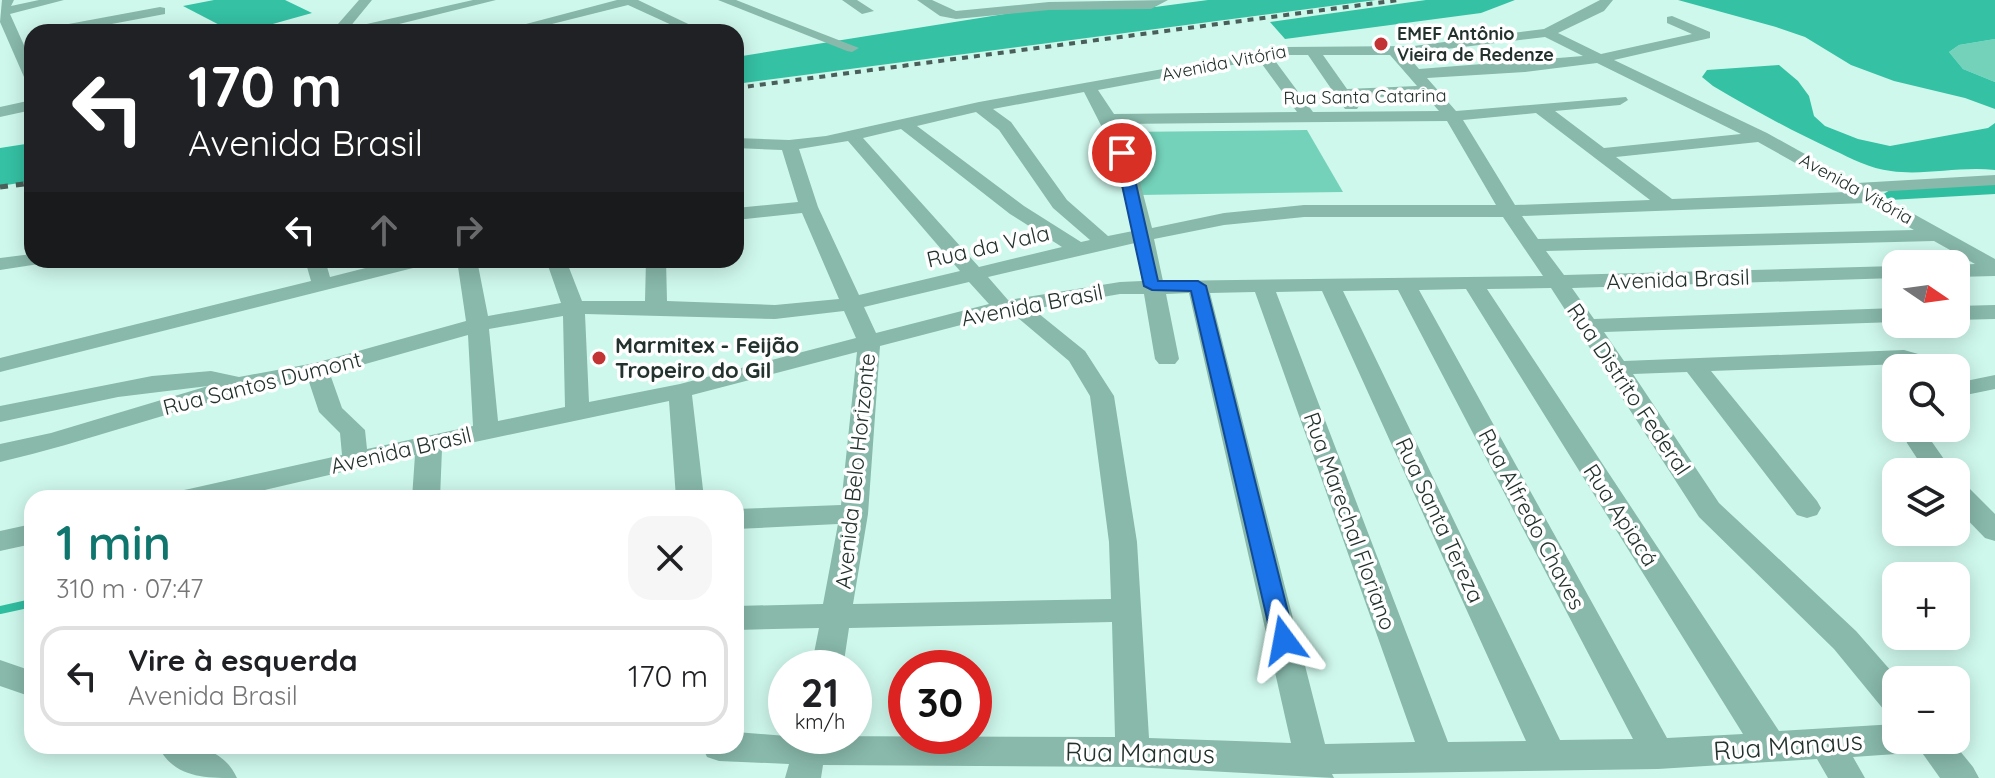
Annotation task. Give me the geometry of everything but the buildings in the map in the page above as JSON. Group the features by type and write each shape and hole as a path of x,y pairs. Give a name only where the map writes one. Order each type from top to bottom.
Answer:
{"street":[{"path":"24,65 3,8 58,0"},
{"path":"345,24 366,0"},
{"path":"437,12 446,0"},
{"path":"384,24 490,0"},
{"path":"724,0 852,48"},
{"path":"848,0 867,11"},
{"path":"923,0 945,13 971,15 1043,3 1140,5 1162,0"},
{"path":"1547,33 1599,8 1607,0"},
{"path":"535,24 628,1 681,24"},
{"path":"90,24 160,11"},
{"path":"1417,74 1483,72 1599,56 1705,35 1672,20"},
{"name":"Avenida Vitória","path":"744,143 789,145 852,136 979,107 1263,55 1311,49 1436,49 1547,33 1761,137 1995,268"},
{"path":"15,38 24,36"},
{"path":"1311,49 1360,118"},
{"name":"Rua Distrito Federal","path":"1395,51 1452,116 1509,211 1617,368 1709,510 1845,640 1882,684"},
{"path":"1263,55 1309,118"},
{"path":"1088,86 1110,119 1122,153 1167,359"},
{"path":"1342,94 1431,90"},
{"name":"Rua Santa Catarina","path":"1110,119 1452,116 1620,100"},
{"path":"0,112 24,107"},
{"path":"979,107 1005,126 1060,204 1104,243"},
{"path":"1539,107 1668,205"},
{"path":"903,123 1017,210 1078,249"},
{"path":"852,136 973,274 1009,306 1083,360 1095,377 1102,396 1123,542 1133,752"},
{"path":"1603,153 1761,137"},
{"name":"Avenida Belo Horizonte","path":"789,145 809,207 869,343 854,514 831,650"},
{"name":"Rua da Vala","path":"478,325 574,308 656,307 775,312 850,304 1141,234 1224,219 1304,211 1509,211 1668,205 1861,193 1893,184 1995,180"},
{"path":"744,213 809,207"},
{"path":"1532,245 1940,235"},
{"path":"0,264 24,261"},
{"path":"317,268 322,284"},
{"path":"0,365 115,339 389,268"},
{"path":"468,268 478,325 486,431"},
{"path":"559,268 574,308 577,413"},
{"path":"656,268 656,307"},
{"path":"1970,270 1995,268"},
{"name":"Avenida Brasil","path":"224,490 680,391 1009,306 1152,286 1406,285 1882,272"},
{"name":"Rua Apiacá","path":"1473,283 1770,747"},
{"name":"Rua Santa Tereza","path":"1330,285 1550,755"},
{"name":"Rua Alfredo Chaves","path":"1406,285 1658,754"},
{"path":"1198,286 1314,768"},
{"name":"Rua Marechal Floriano","path":"1263,286 1437,757"},
{"path":"1970,313 1995,312"},
{"path":"1587,326 1882,315"},
{"name":"Rua Santos Dumont","path":"0,453 54,441 240,384 317,370 478,325"},
{"path":"1617,368 1882,358"},
{"path":"1693,365 1807,508"},
{"path":"317,370 331,412 352,430 356,460"},
{"path":"0,414 146,386 217,377 240,384"},
{"path":"680,391 689,490"},
{"path":"426,490 429,445"},
{"path":"1970,506 1995,531"},
{"path":"744,519 854,514"},
{"path":"0,541 24,536"},
{"path":"744,618 1125,610"},
{"path":"0,673 24,681"},
{"name":"Rua Manaus","path":"744,749 808,755 1133,752 1314,768 1437,757 1658,754 1882,740"},
{"path":"1826,743 1847,778"},
{"path":"186,754 219,778"},
{"path":"1941,754 1961,778"}],"green space":[{"path":"214,0 285,0 312,13 273,24 218,24 183,6"},
{"path":"1208,0 1376,0 744,83 744,56 1060,7 1155,7"},
{"path":"1426,0 1515,0 1481,13 1285,39 1270,22"},
{"path":"1678,0 1995,0 1995,39 1959,45 1949,52 1963,69 1995,82 1995,109 1965,98 1894,81 1851,65 1805,37"},
{"path":"1995,39 1995,82 1963,69 1949,52 1959,45"},
{"path":"1779,65 1798,81 1809,96 1814,116 1825,126 1858,139 1890,146 1988,128 1995,123 1995,170 1903,172 1876,168 1787,127 1702,77 1707,70"},
{"path":"1307,130 1343,192 1138,195 1122,132"},
{"path":"24,144 24,182 0,186 0,148"}],"waterway":[{"path":"1890,195 1995,189"},
{"path":"0,610 24,605"}],"railway":[{"path":"744,87 1399,0"},
{"path":"0,187 24,184"}],"place":[{"name":"EMEF Antônio Vieira de Redenze","path":"1381,44"},
{"name":"Marmitex - Feijão Tropeiro do Gil","path":"599,358"}],"route":[{"path":"1122,153 1152,286 1198,286 1284,640"}]}
